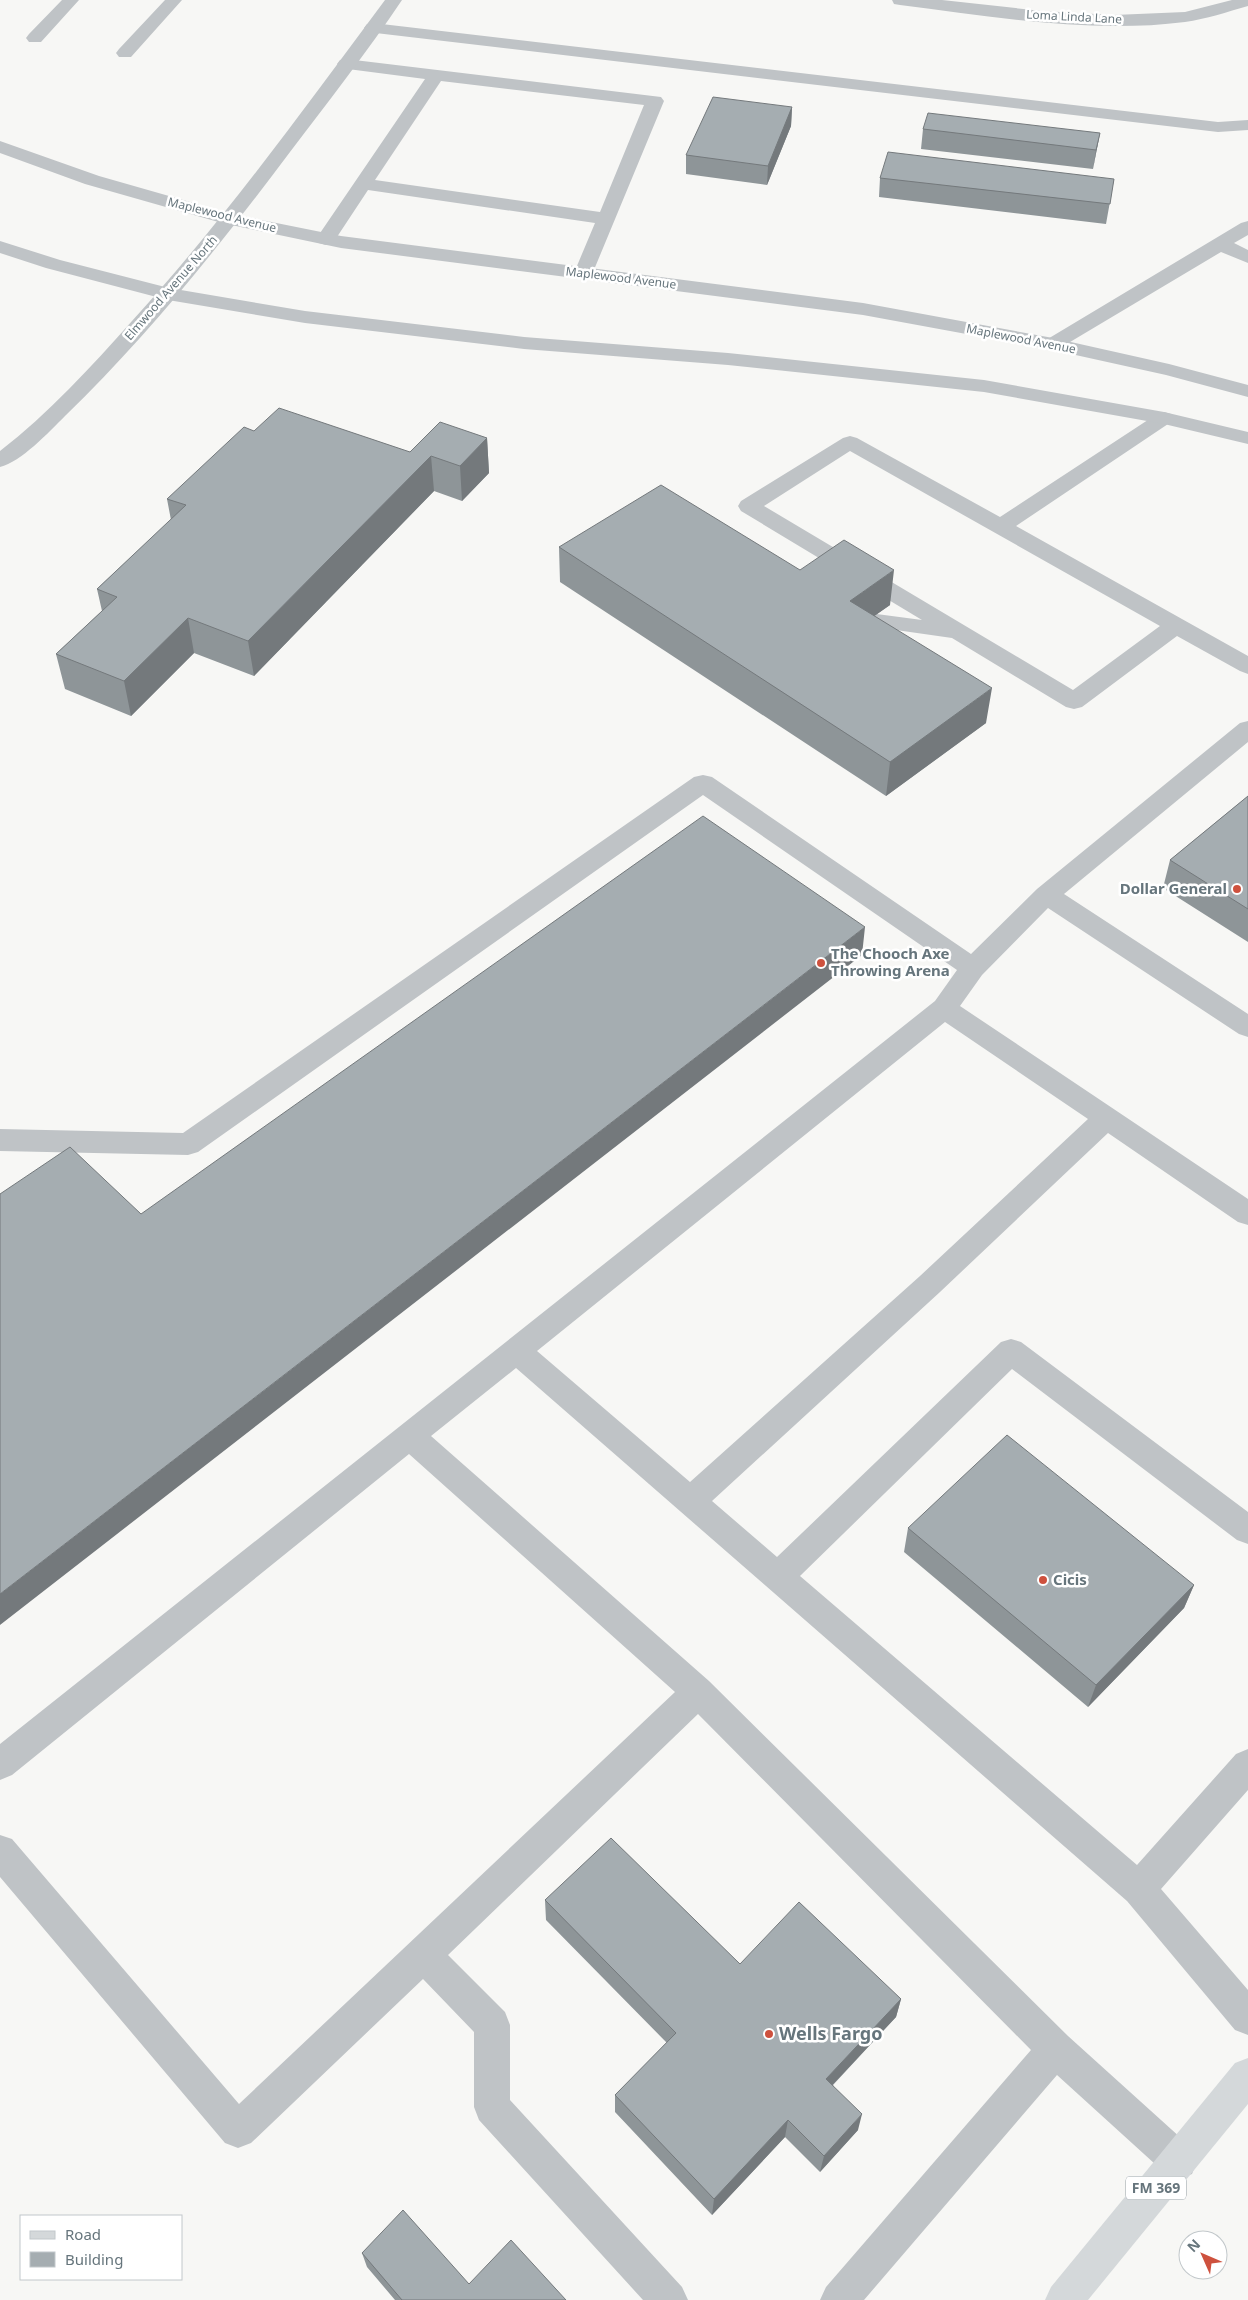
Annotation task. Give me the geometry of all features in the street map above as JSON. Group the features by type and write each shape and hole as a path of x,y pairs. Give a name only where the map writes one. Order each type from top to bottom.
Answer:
{"main road":[{"name":"FM 369","path":"1064,2300 1248,2076"}],"street":[{"path":"36,38 71,0"},
{"path":"125,53 174,0"},
{"name":"Elmwood Avenue North","path":"0,461 35,435 79,391 168,294 229,219 394,0"},
{"name":"Loma Linda Lane","path":"900,0 1015,14 1128,20 1187,16 1248,1"},
{"path":"373,28 1218,127 1248,125"},
{"path":"346,64 655,101 584,273"},
{"path":"326,239 436,76"},
{"name":"Maplewood Avenue","path":"0,146 24,157 92,180 229,219 326,239 863,309 1053,344 1168,370 1248,391"},
{"path":"364,184 606,219"},
{"path":"1053,344 1248,227"},
{"path":"1220,244 1248,257"},
{"path":"0,247 53,264 168,294 305,316 524,343 728,359 984,386 1164,418 1248,438"},
{"path":"1001,526 1164,418"},
{"path":"1176,626 1074,701 817,545 749,506 850,442 1248,666"},
{"path":"817,545 819,572"},
{"path":"869,620 960,633"},
{"path":"0,1764 944,1008 973,968 1046,895 1248,729"},
{"path":"0,1140 188,1144 703,783 973,968"},
{"path":"1046,895 1248,1027"},
{"path":"944,1008 1248,1214"},
{"path":"690,1501 930,1284 1107,1118"},
{"path":"516,1350 1139,1889 1248,2017"},
{"path":"778,1577 1011,1351 1248,1530"},
{"path":"410,1436 698,1692 1055,2049 1178,2161"},
{"path":"0,1851 238,2130 559,1827 698,1692"},
{"path":"1139,1889 1248,1765"},
{"path":"423,1954 492,2026 492,2107 670,2300"},
{"path":"839,2300 1055,2049"}],"building":[{"path":"713,97 792,107 768,166 686,155"},
{"path":"928,113 1100,133 1096,150 923,129"},
{"path":"888,152 1114,179 1110,204 880,178"},
{"path":"279,408 410,452 440,422 487,438 460,466 431,456 248,641 188,618 124,681 56,654 117,597 97,589 186,505 167,499 244,427 254,431"},
{"path":"661,485 800,570 844,540 894,570 850,601 992,688 890,762 559,547"},
{"path":"1248,796 1248,909 1170,860"},
{"path":"703,816 865,927 0,1594 0,1194 70,1147 141,1214"},
{"name":"Cicis","path":"1007,1435 1194,1585 1096,1685 908,1528"},
{"name":"Wells Fargo","path":"611,1838 740,1964 799,1902 901,1999 826,2079 862,2114 824,2156 788,2120 714,2199 615,2095 676,2033 545,1900"},
{"path":"403,2210 469,2284 511,2240 566,2300 402,2300 362,2253"}],"place":[{"name":"Dollar General","path":"1237,889"},
{"name":"The Chooch Axe Throwing Arena","path":"821,963"},
{"name":"Cicis","path":"1043,1580"},
{"name":"Wells Fargo","path":"769,2034"}]}
